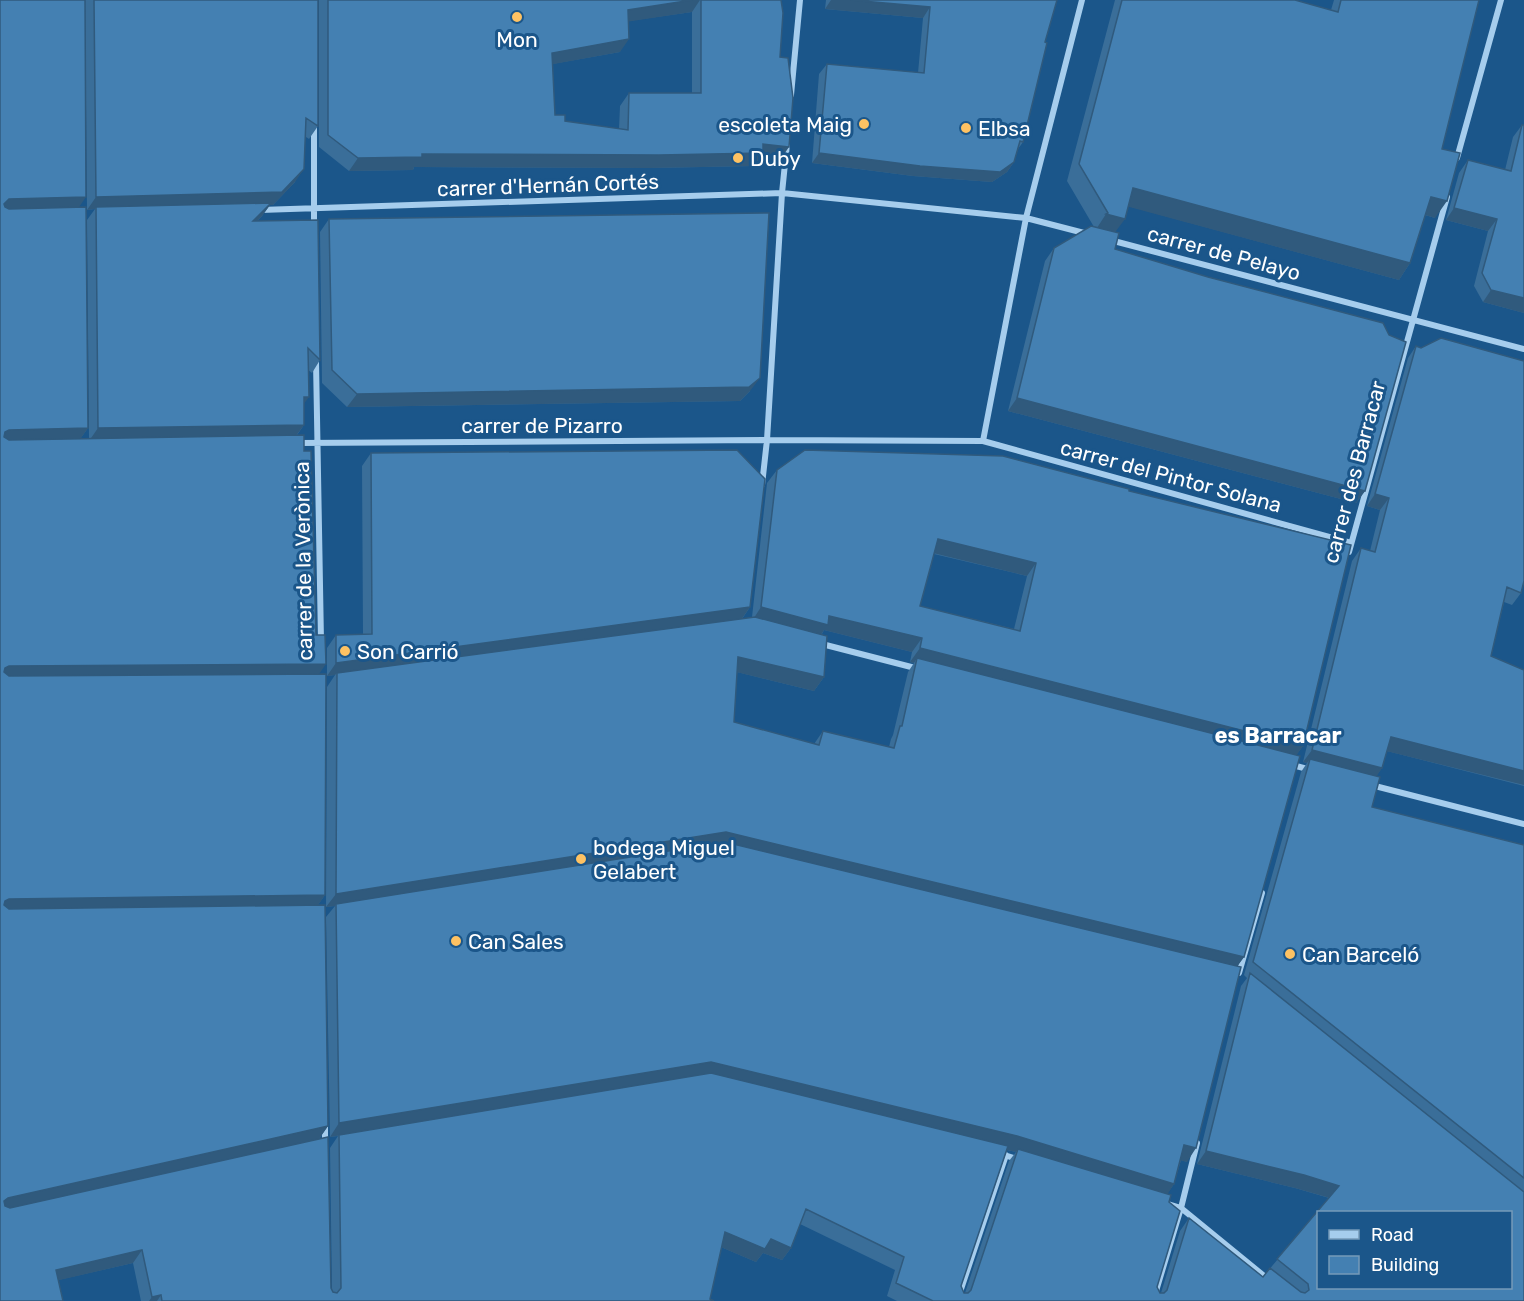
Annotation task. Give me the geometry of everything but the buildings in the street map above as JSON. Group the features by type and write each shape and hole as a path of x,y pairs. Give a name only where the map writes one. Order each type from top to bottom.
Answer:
{"street":[{"path":"791,102 800,0"},
{"path":"983,441 1026,218 1082,0"},
{"path":"1454,171 1501,0"},
{"path":"314,116 314,232"},
{"path":"760,497 767,440 782,193 788,136"},
{"name":"carrer d'Hernán Cortés","path":"256,210 782,193 1026,218"},
{"name":"carrer des Barracar","path":"1348,554 1448,194"},
{"path":"1026,218 1094,236"},
{"name":"carrer de Pelayo","path":"1106,238 1524,349"},
{"name":"carrer de la Verònica","path":"316,349 322,646"},
{"name":"carrer de Pizarro","path":"294,443 983,441"},
{"name":"carrer del Pintor Solana","path":"983,441 1351,543"},
{"path":"815,642 930,672"},
{"path":"1294,777 1300,755"},
{"path":"1285,763 1320,772"},
{"path":"1365,783 1524,824"},
{"path":"1227,975 1238,978 1263,888"},
{"path":"325,1120 325,1154"},
{"path":"1153,1301 1181,1208 1198,1138"},
{"path":"314,1145 337,1141"},
{"path":"995,1153 1028,1162"},
{"path":"957,1301 1006,1155"},
{"path":"1159,1201 1181,1208 1278,1287"}],"place":[{"name":"Mon","path":"517,17"},
{"name":"escoleta Maig","path":"864,124"},
{"name":"Elbsa","path":"966,128"},
{"name":"Duby","path":"738,158"},
{"name":"Son Carrió","path":"345,651"},
{"name":"bodega Miguel Gelabert","path":"581,859"},
{"name":"Can Sales","path":"456,941"},
{"name":"Can Barceló","path":"1290,954"}],"district":[{"name":"es Barracar","path":"1278,735"}]}
